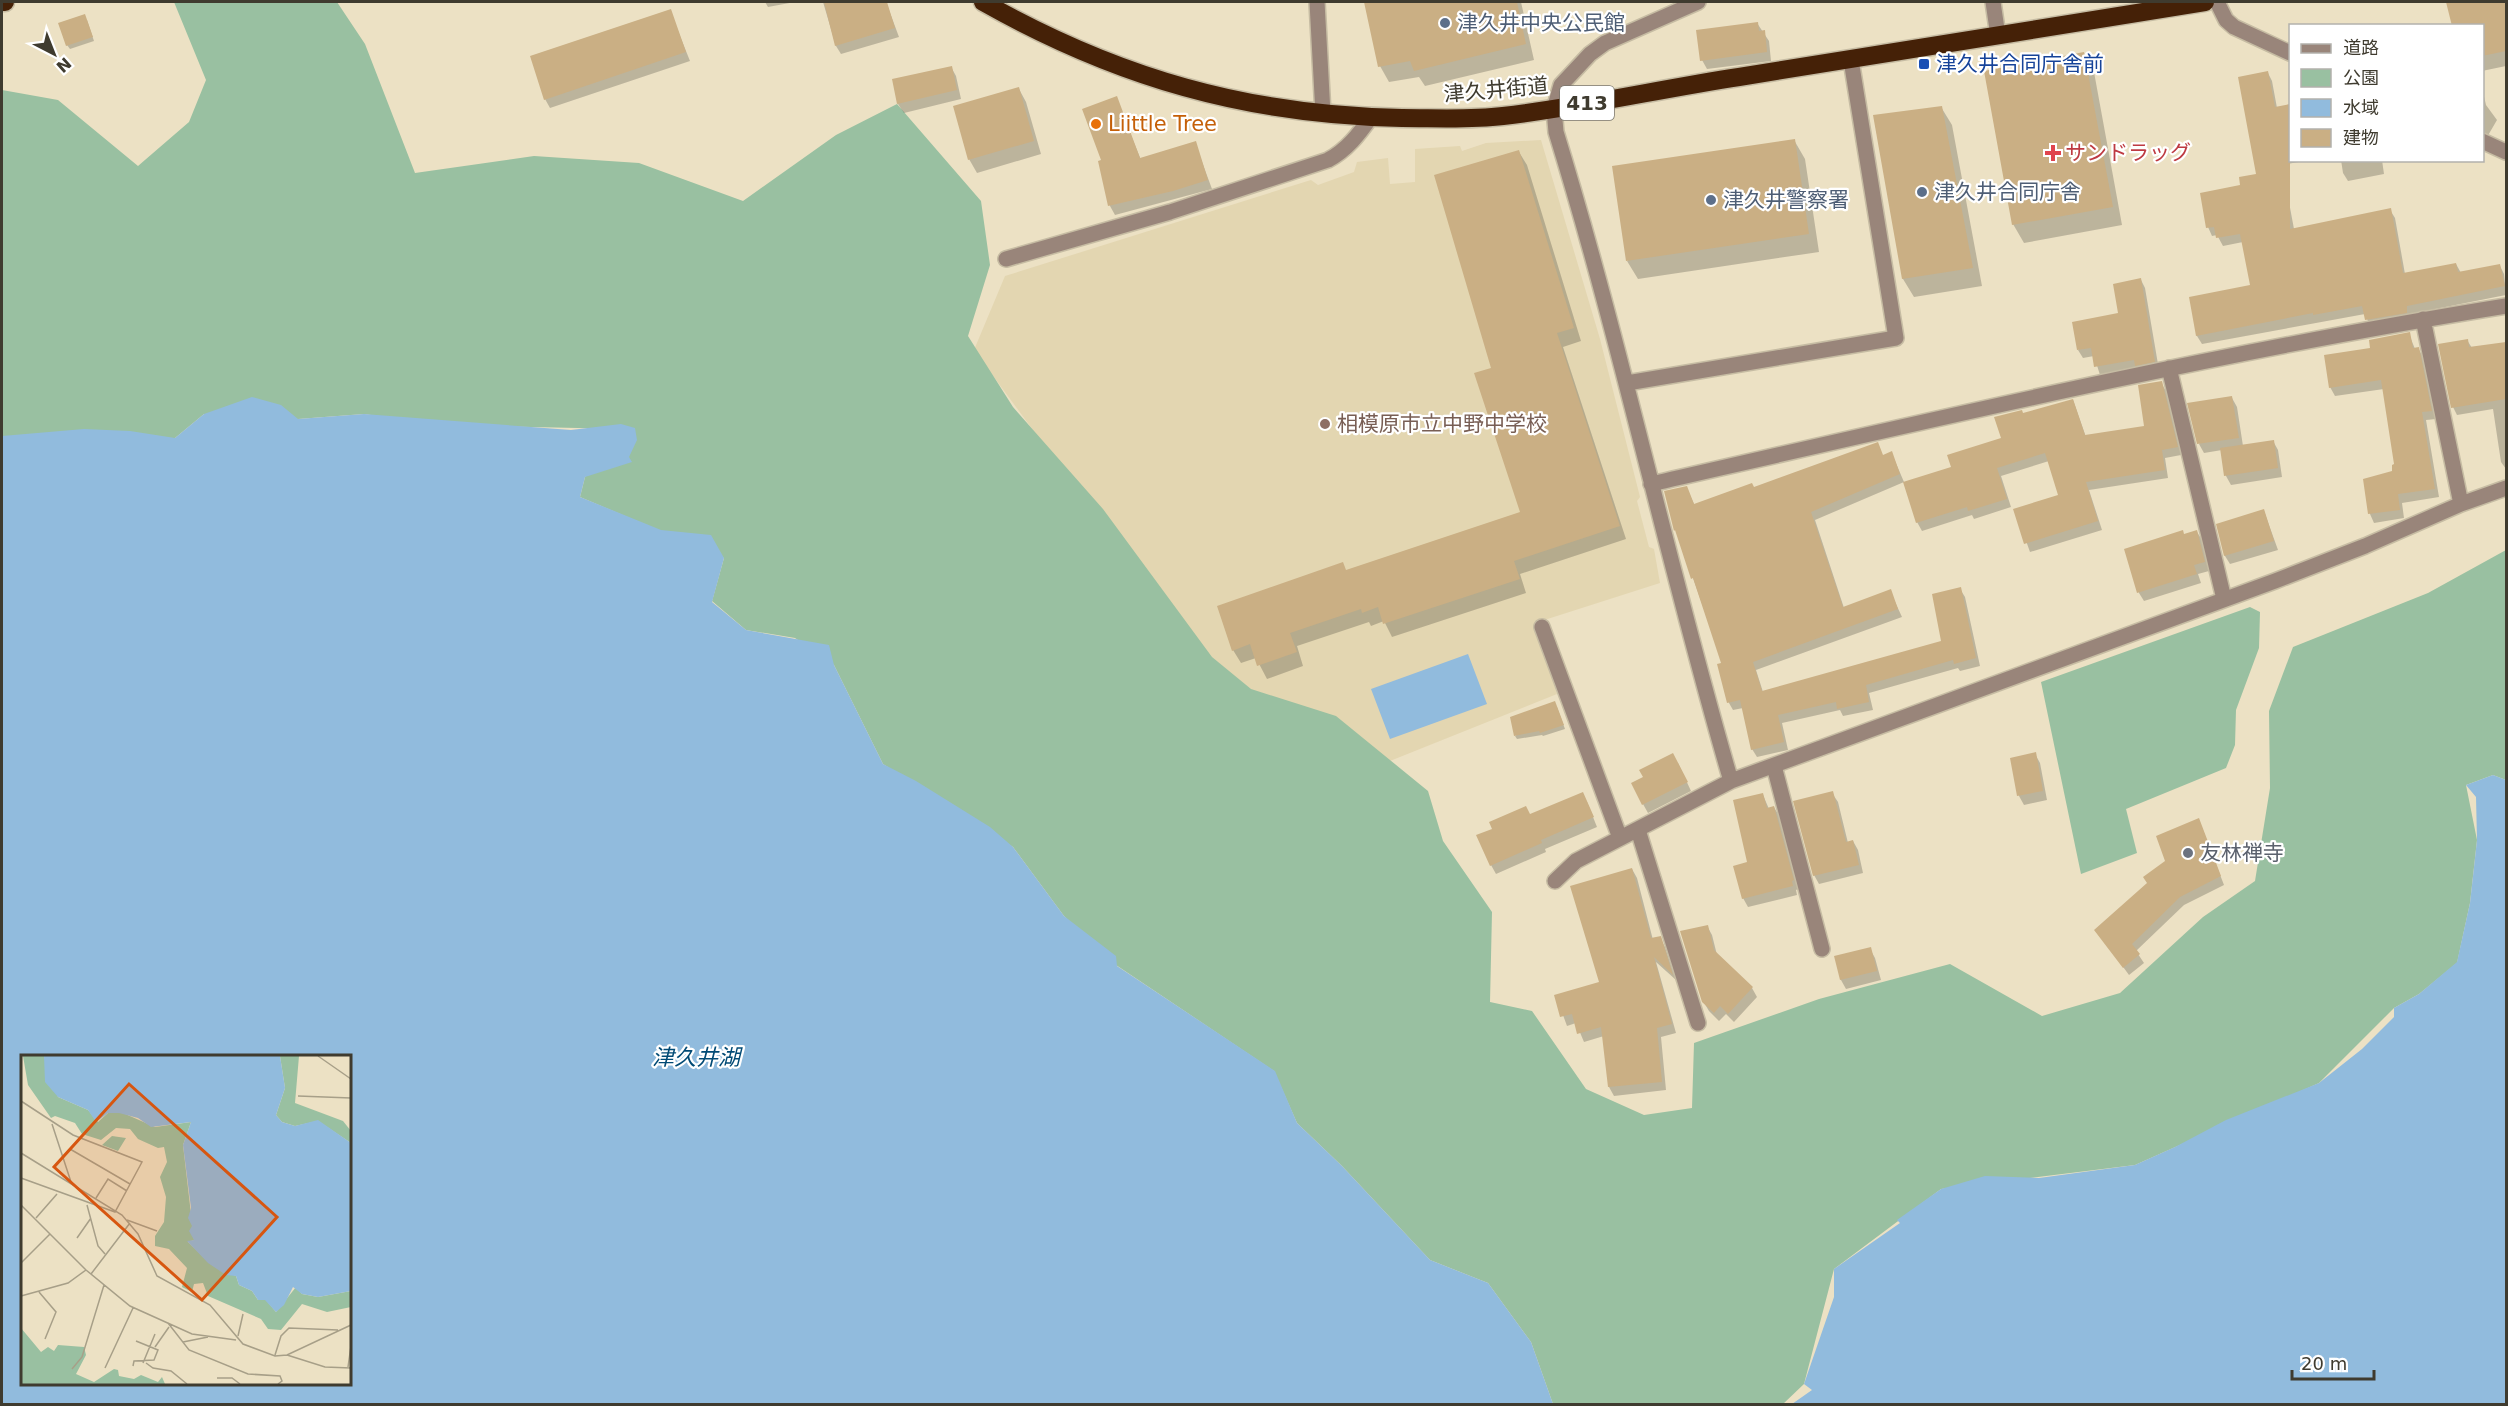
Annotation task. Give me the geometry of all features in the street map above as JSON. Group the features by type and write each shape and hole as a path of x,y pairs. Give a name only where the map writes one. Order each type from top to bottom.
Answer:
{"highway":[{"name":"津久井街道","path":"983,2 1082,52 1159,80 1238,101 1323,114 1371,117 1500,117 2205,2"}],"street":[{"path":"1317,2 1323,114"},
{"path":"1698,2 1600,46 1561,85 1554,109 1556,132 1627,383 1651,484 1731,781"},
{"path":"1993,2 1998,36"},
{"path":"2217,2 2226,20 2234,27 2289,53"},
{"path":"1627,383 1896,338 1851,60"},
{"path":"1006,259 1170,212 1328,160 1343,151 1357,138 1371,117"},
{"path":"2484,142 2506,152"},
{"path":"1651,484 2169,368 2506,306"},
{"path":"2423,320 2461,504"},
{"path":"2169,368 2224,599"},
{"path":"1555,881 1576,861 1731,781 2365,546 2461,504 2506,488"},
{"path":"1542,627 1620,838"},
{"path":"1774,766 1822,949"},
{"path":"1638,830 1698,1023"}],"shaded area":[{"name":"相模原市立中野中学校","path":"1541,140 1600,339 1640,497 1637,501 1649,547 1654,549 1660,583 1535,623 1557,694 1370,769 1217,698 1193,647 974,350 1005,276 1311,180 1318,185 1354,172 1357,162 1388,158 1390,184 1415,182 1415,149 1460,146 1462,151 1486,143"}],"green space":[{"path":"174,2 337,2 365,44 415,173 534,156 639,163 743,201 836,135 897,104 981,201 990,265 968,336 1013,407 1103,509 1212,657 1251,689 1336,716 1428,791 1443,841 1492,912 1490,1002 1532,1011 1586,1089 1644,1115 1692,1108 1694,1043 1819,999 1950,964 2042,1016 2120,993 2203,917 2255,881 2270,788 2269,711 2293,647 2428,593 2506,550 2506,780 2493,775 2466,785 2477,840 2470,903 2457,963 2419,994 2394,1008 2319,1083 2135,1165 1941,1189 1834,1269 1804,1384 1783,1404 1553,1404 1531,1342 1488,1283 1430,1260 1342,1166 1297,1123 1274,1071 1116,965 1064,916 1013,847 883,764 834,665 795,638 746,630 712,601 724,558 580,497 585,477 624,429 442,425 364,414 298,419 204,414 175,438 2,437 2,90 58,100 138,166 189,122 206,80"},
{"path":"2250,607 2260,612 2259,648 2236,710 2235,745 2226,768 2126,809 2137,853 2081,874 2041,682"}],"water":[{"name":"津久井湖","path":"252,397 281,405 298,419 364,414 571,430 621,424 635,428 637,440 629,457 632,462 585,477 580,497 661,530 711,535 724,558 712,602 746,630 829,645 834,665 883,764 916,781 990,827 1013,847 1064,916 1116,956 1117,966 1275,1071 1297,1123 1342,1166 1430,1260 1488,1283 1531,1342 1553,1404 2,1404 2,436 84,429 130,431 175,438 204,414"},
{"path":"1468,654 1487,704 1390,739 1371,689"},
{"path":"2493,775 2506,780 2506,1404 1792,1404 1812,1390 1804,1384 1834,1297 1834,1269 1900,1223 1897,1220 1941,1189 1985,1176 2039,1178 2135,1165 2226,1120 2319,1083 2362,1049 2394,1017 2394,1008 2419,994 2457,962 2470,903 2477,840 2476,797 2466,785"}],"building":[{"path":"824,2 887,2 895,28 835,46"},
{"name":"津久井中央公民館","path":"1364,2 1517,2 1526,44 1414,71 1410,61 1378,67"},
{"path":"2446,2 2506,2 2506,51 2484,56 2484,24 2452,24"},
{"path":"671,9 686,52 544,100 530,56"},
{"path":"85,14 93,37 66,46 58,23"},
{"path":"1758,22 1759,31 1765,30 1767,52 1700,61 1696,30"},
{"name":"サンドラッグ","path":"2084,52 2113,207 2012,225 1984,71"},
{"path":"952,66 957,90 897,104 892,79"},
{"path":"2268,71 2275,107 2289,104 2290,229 2391,208 2403,273 2456,263 2458,272 2500,264 2505,286 2407,306 2407,313 2365,320 2362,306 2313,315 2313,313 2196,336 2189,297 2250,285 2240,234 2216,238 2214,227 2206,228 2200,193 2240,185 2239,177 2256,174 2238,77"},
{"path":"1019,87 1034,141 968,160 953,106"},
{"path":"1117,96 1140,158 1196,141 1208,180 1173,191 1108,206 1098,161 1101,160 1082,109"},
{"name":"津久井合同庁舎","path":"1942,106 1973,268 1902,279 1873,115"},
{"name":"津久井警察署","path":"1795,139 1809,234 1626,261 1612,166"},
{"path":"1519,150 1574,328 1557,333 1620,526 1514,561 1520,579 1383,624 1378,607 1362,613 1361,609 1290,633 1297,652 1257,666 1250,644 1232,651 1217,606 1343,562 1346,570 1520,512 1474,373 1491,368 1434,175"},
{"path":"2141,278 2155,362 2135,366 2134,360 2094,367 2091,348 2077,350 2072,322 2118,313 2113,284"},
{"path":"2410,332 2413,348 2419,347 2432,411 2422,412 2435,489 2398,494 2400,510 2368,514 2363,479 2392,471 2394,464 2381,380 2329,388 2324,355 2370,348 2369,340"},
{"path":"2468,339 2469,347 2506,342 2506,399 2451,408 2438,344"},
{"path":"2162,381 2178,447 2162,450 2165,470 2086,482 2098,521 2024,544 2013,509 2058,495 2045,453 1997,468 2007,499 1968,511 1967,507 1916,523 1903,482 1951,467 1947,455 2001,438 1994,417 2022,410 2023,413 2073,399 2085,435 2144,426 2138,385"},
{"path":"2232,396 2239,438 2197,444 2187,403"},
{"path":"2274,440 2278,468 2224,476 2220,448"},
{"path":"1878,442 1883,455 1892,451 1900,474 1811,512 1843,607 1891,589 1898,609 1753,662 1762,691 1941,641 1932,594 1961,587 1976,658 1954,664 1953,660 1866,685 1869,702 1837,709 1836,702 1778,715 1784,742 1751,750 1740,700 1727,703 1717,664 1721,663 1693,578 1691,579 1674,531 1664,491 1687,486 1694,504 1752,483 1754,487"},
{"path":"2264,509 2274,541 2224,556 2216,524"},
{"path":"2183,530 2184,534 2197,530 2205,562 2194,565 2197,574 2137,593 2124,549"},
{"path":"1555,701 1564,725 1540,733 1539,731 1514,736 1510,717"},
{"path":"2036,752 2043,791 2017,796 2010,758"},
{"path":"1673,753 1688,782 1642,805 1631,783 1643,777 1639,770"},
{"path":"1833,791 1846,842 1853,840 1859,865 1813,876 1793,801"},
{"path":"1583,792 1594,817 1490,866 1476,835 1492,829 1489,822 1526,806 1530,814"},
{"path":"1763,793 1767,808 1774,806 1794,880 1792,881 1793,886 1742,899 1733,866 1747,862 1733,800"},
{"path":"2199,818 2221,876 2180,897 2132,944 2140,954 2123,968 2094,930 2147,883 2143,877 2165,861 2156,836"},
{"path":"1632,868 1651,938 1661,936 1673,975 1654,957 1672,1024 1657,1028 1662,1082 1608,1087 1601,1027 1577,1034 1572,1014 1560,1017 1554,995 1599,982 1570,886"},
{"path":"1708,925 1714,950 1753,987 1728,1014 1720,1006 1714,1013 1702,1002 1680,931"},
{"path":"1871,947 1877,971 1840,980 1834,956"}],"place":[{"name":"津久井中央公民館","path":"1445,23"},
{"name":"津久井合同庁舎前","path":"1924,64"},
{"name":"Liittle Tree","path":"1096,124"},
{"name":"サンドラッグ","path":"2053,153"},
{"name":"津久井合同庁舎","path":"1922,192"},
{"name":"津久井警察署","path":"1711,200"},
{"name":"相模原市立中野中学校","path":"1325,424"},
{"name":"友林禅寺","path":"2188,853"}]}
